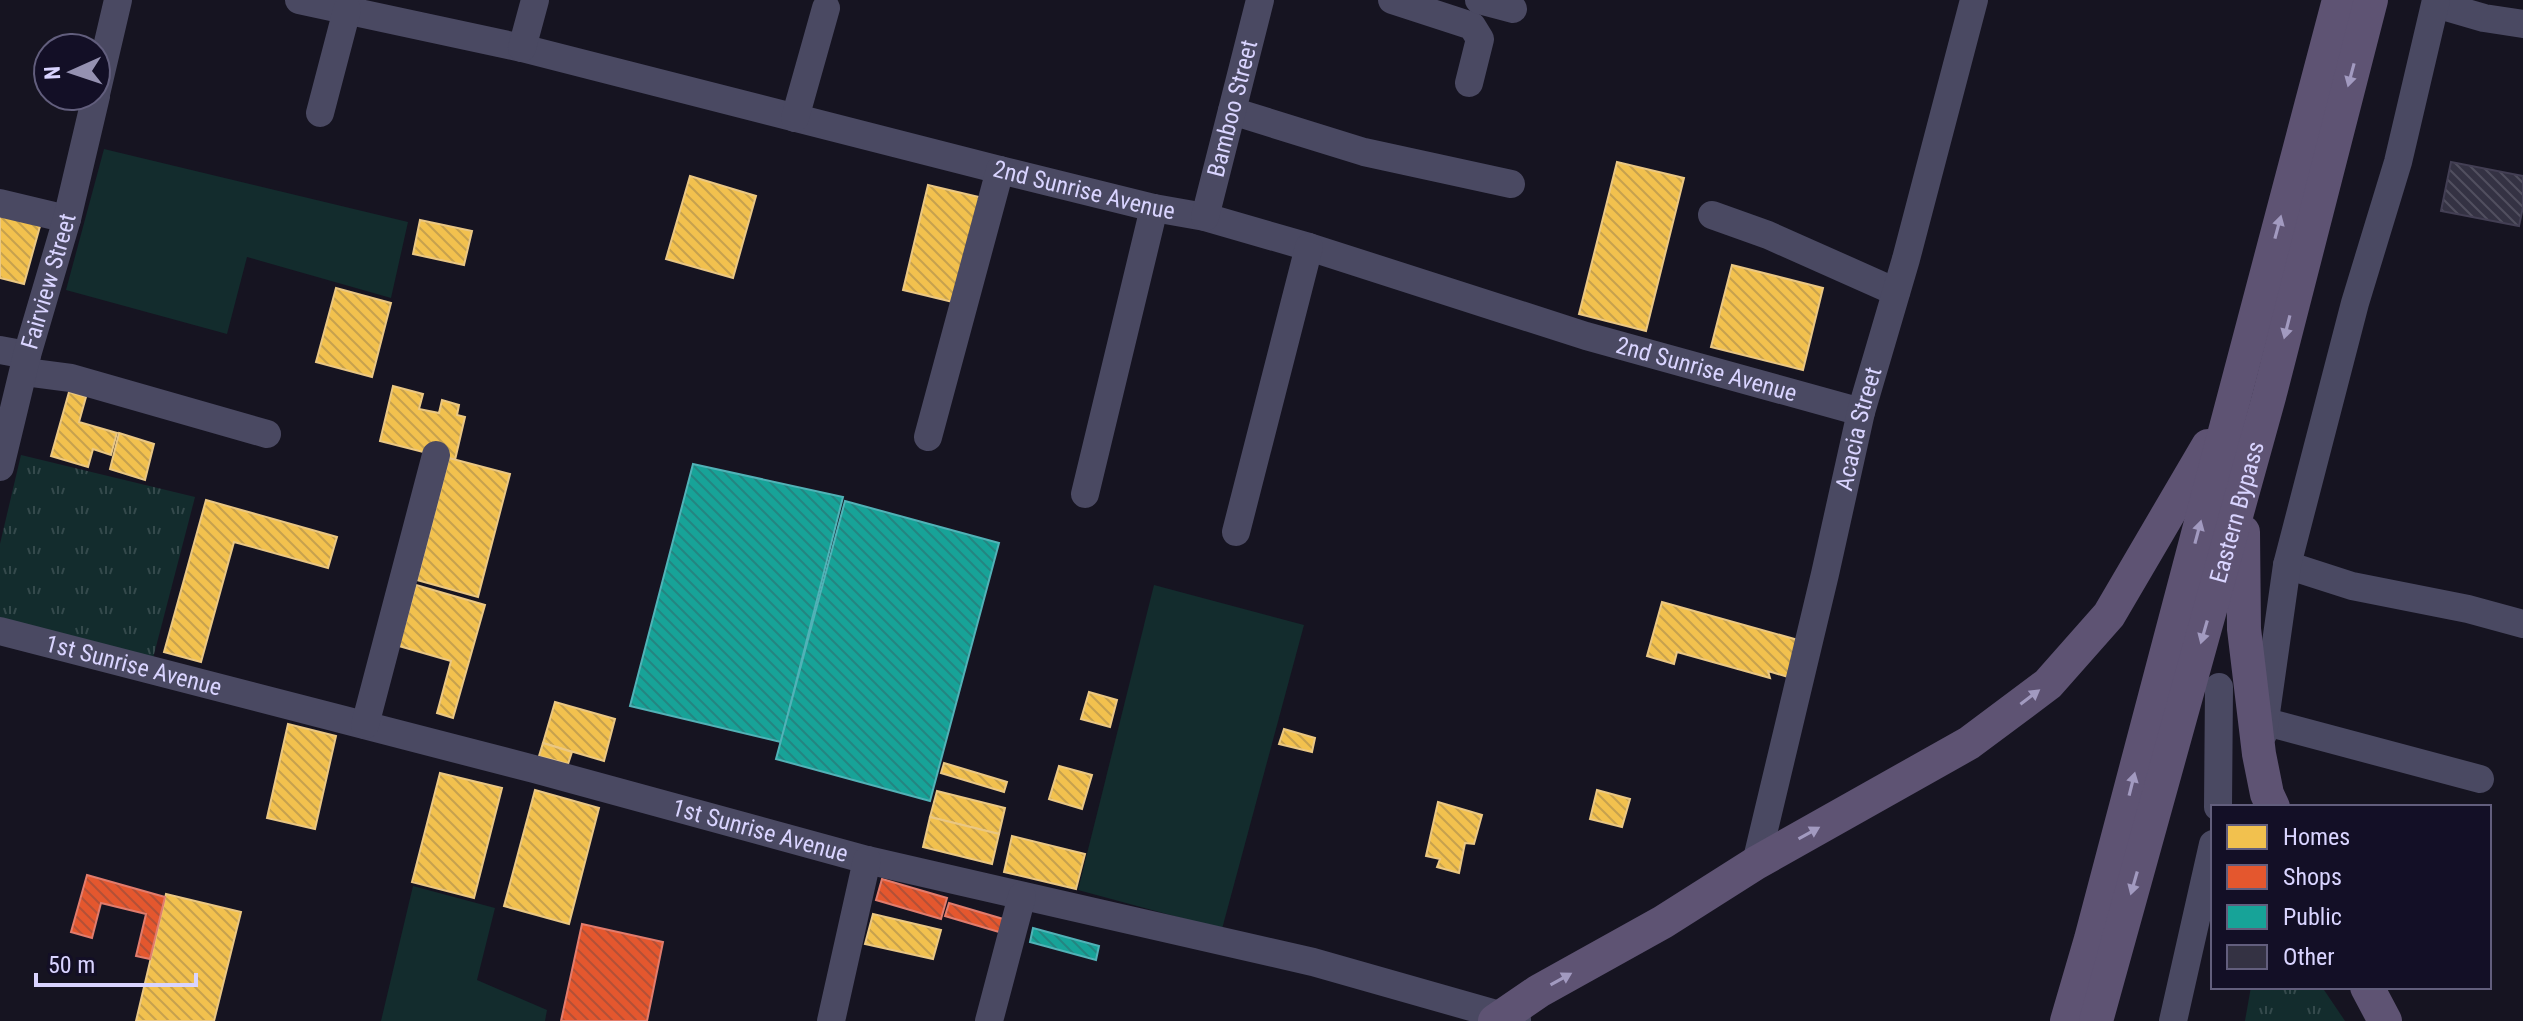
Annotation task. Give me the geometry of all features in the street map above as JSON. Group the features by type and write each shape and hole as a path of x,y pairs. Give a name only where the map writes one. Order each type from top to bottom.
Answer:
{"main road":[{"name":"Eastern Bypass","path":"2067,1021 2339,0"},
{"name":"Eastern Bypass","path":"2096,1021 2243,491 2371,0"},
{"path":"1506,1019 1539,991 1663,922 1756,863 1969,743 2048,684 2109,615 2232,403"},
{"path":"2243,491 2244,629 2262,738 2267,794 2272,805"},
{"path":"2368,989 2385,1021"}],"street":[{"name":"Fairview Street","path":"111,32 118,0"},
{"name":"2nd Sunrise Avenue","path":"299,0 522,48 1000,170 1154,208 1205,217 1586,336 1861,412"},
{"path":"522,48 535,0"},
{"name":"Bamboo Street","path":"1205,217 1260,0"},
{"path":"1392,0 1472,26 1478,32 1480,39 1469,83"},
{"path":"1479,0 1513,9"},
{"name":"Acacia Street","path":"1756,863 1861,412 1974,0"},
{"path":"2480,779 2262,738 2287,565 2355,303 2398,162 2436,2 2484,18 2523,24"},
{"path":"795,118 826,8"},
{"path":"320,113 347,10"},
{"path":"1232,111 1364,152 1511,184"},
{"name":"Fairview Street","path":"0,467 17,359 67,219 92,112"},
{"path":"928,437 1000,170"},
{"path":"0,203 67,219"},
{"path":"1085,494 1154,208"},
{"path":"1712,215 1768,235 1896,292"},
{"path":"1236,532 1309,247"},
{"path":"17,359 71,378 267,434"},
{"path":"365,725 436,455"},
{"path":"2287,565 2352,586 2468,609 2523,624"},
{"name":"1st Sunrise Avenue","path":"0,631 649,799 867,860 1313,962 1506,1019"},
{"path":"2218,805 2219,687"},
{"path":"2173,1021 2211,853"},
{"path":"831,1021 867,860"},
{"path":"989,1021 1022,896"}],"green space":[{"path":"104,149 408,222 391,298 247,257 227,334 66,290"},
{"path":"21,455 195,497 152,662 0,618 0,544"},
{"path":"1154,585 1304,625 1222,929 1078,890"},
{"path":"413,886 495,908 477,980 547,1010 545,1021 381,1021"},
{"path":"2251,989 2323,989 2345,1021 2245,1021"}],"building: Homes":[{"path":"1617,162 1684,178 1646,331 1579,314"},
{"path":"690,176 756,196 733,278 666,259"},
{"path":"928,185 983,198 957,303 903,290"},
{"path":"0,208 42,219 24,284 0,278"},
{"path":"420,220 472,231 464,265 413,254"},
{"path":"1732,265 1823,288 1803,370 1711,347"},
{"path":"336,288 391,303 372,377 316,362"},
{"path":"393,386 423,394 419,409 439,413 442,400 459,405 457,415 465,417 455,460 380,441"},
{"path":"69,392 86,397 79,422 117,433 111,455 93,449 88,467 51,456"},
{"path":"119,433 154,444 145,480 110,469"},
{"path":"449,458 510,474 478,597 417,580"},
{"path":"206,500 337,537 328,568 234,542 201,662 164,652"},
{"path":"416,585 485,605 453,718 437,713 451,661 399,646"},
{"path":"1662,602 1798,640 1788,677 1768,671 1770,678 1677,652 1674,664 1647,656"},
{"path":"1089,692 1117,700 1110,727 1081,719"},
{"path":"555,702 615,719 604,761 543,743"},
{"path":"288,724 336,736 315,829 267,818"},
{"path":"1284,729 1315,738 1312,752 1279,744"},
{"path":"543,743 572,752 568,764 539,756"},
{"path":"944,763 1007,782 1004,792 941,773"},
{"path":"1059,766 1092,775 1082,809 1049,799"},
{"path":"440,773 502,788 474,898 412,882"},
{"path":"535,790 599,808 569,924 504,906"},
{"path":"1597,790 1630,799 1622,827 1590,819"},
{"path":"937,791 1005,808 999,834 930,817"},
{"path":"1438,802 1482,815 1474,844 1465,843 1459,873 1437,867 1440,859 1426,856"},
{"path":"930,817 999,834 992,864 923,847"},
{"path":"1012,836 1085,854 1076,889 1004,872"},
{"path":"166,894 241,912 214,1021 136,1021"},
{"path":"873,914 941,930 933,959 865,944"}],"building: Shops":[{"path":"87,875 165,897 150,959 136,956 146,914 101,903 92,938 71,932"},
{"path":"882,879 947,898 941,919 876,900"},
{"path":"949,903 1020,924 1016,937 945,916"},
{"path":"582,924 663,942 647,1021 561,1021"}],"building: Public":[{"path":"693,464 843,497 781,742 630,706"},
{"path":"845,501 999,543 930,801 776,759"},
{"path":"1033,928 1099,946 1096,960 1030,942"}],"building: Other":[{"path":"2451,162 2523,176 2523,207 2519,226 2441,211"}]}
